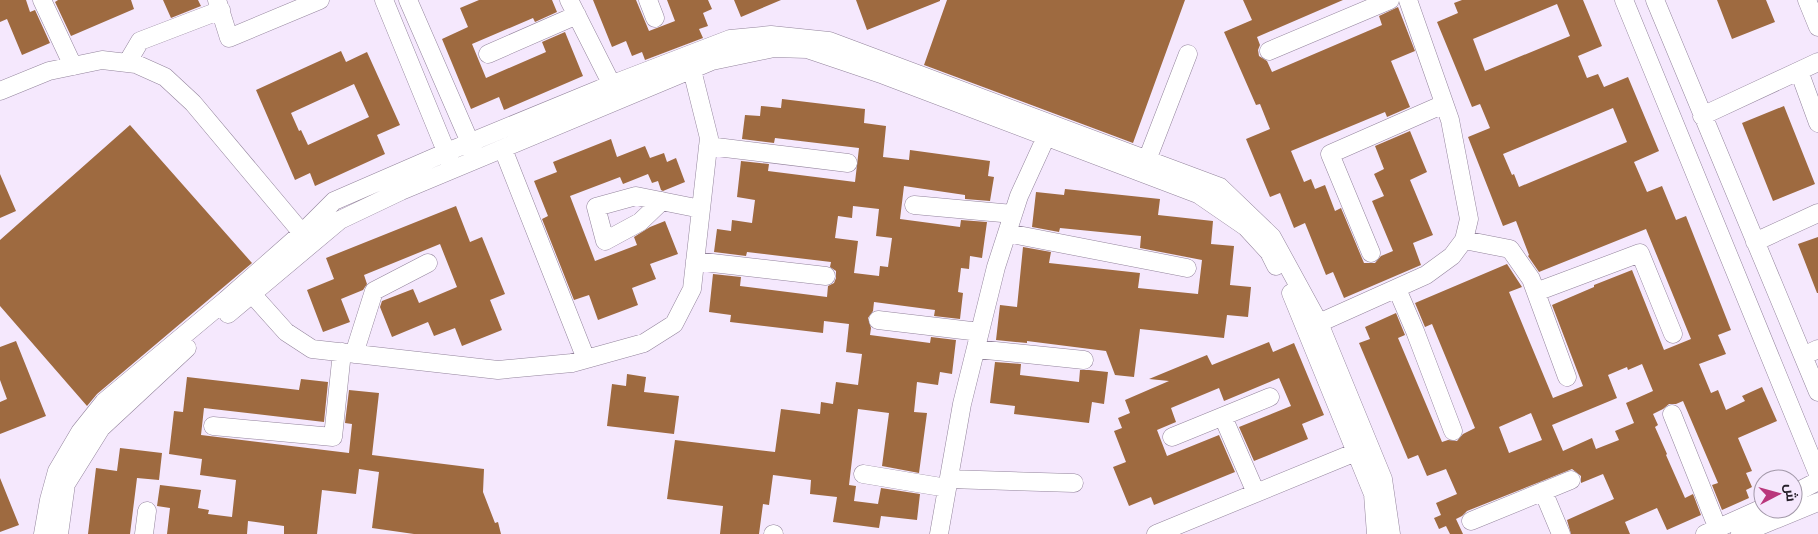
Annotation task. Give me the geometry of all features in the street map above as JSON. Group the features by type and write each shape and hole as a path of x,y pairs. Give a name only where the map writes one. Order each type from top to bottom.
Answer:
{"street":[{"path":"42,0 73,66"},
{"path":"127,62 140,41 219,5 229,38 320,0"},
{"path":"384,0 454,169"},
{"path":"408,0 473,151"},
{"path":"648,0 655,18"},
{"path":"1269,51 1390,0"},
{"path":"1319,323 1426,275 1452,256 1464,240 1469,219 1450,120 1408,0"},
{"path":"1624,0 1818,474"},
{"path":"1655,0 1755,242 1811,353 1818,392"},
{"path":"1807,0 1818,27"},
{"path":"488,54 573,7 612,85"},
{"path":"59,534 66,484 101,428 172,361 340,220 401,191 454,169 473,151 612,85 730,39 771,35 829,41 1220,188 1272,237 1319,323 1384,479 1391,534"},
{"path":"43,534 49,500 58,471 80,432 104,402 226,300 334,202 447,152 503,148 712,62 774,48 807,49 884,75 1198,194 1246,227 1269,252 1296,303 1373,494 1376,534"},
{"path":"1147,160 1188,54"},
{"path":"0,91 49,71 102,60 136,64 165,77 193,103 302,233"},
{"path":"1702,116 1818,62"},
{"path":"252,294 286,332 312,349 498,370 572,363 644,343 674,324 692,289 709,138 692,70"},
{"path":"1799,71 1818,123"},
{"path":"1371,253 1330,154 1444,104"},
{"path":"939,534 962,404 996,267 1019,196 1046,137"},
{"path":"708,146 848,163"},
{"path":"503,148 586,359"},
{"path":"662,201 701,209"},
{"path":"914,205 1013,214"},
{"path":"1755,242 1818,214"},
{"path":"1007,233 1187,268"},
{"path":"1464,240 1510,249 1531,279 1567,377"},
{"path":"1536,292 1640,253 1673,334"},
{"path":"695,261 826,276"},
{"path":"214,426 334,437 348,353 374,290 428,263"},
{"path":"1397,289 1416,331 1453,431"},
{"path":"878,320 978,341 1084,360"},
{"path":"1172,437 1270,397"},
{"path":"1672,414 1711,531 1753,512"},
{"path":"1223,417 1256,493"},
{"path":"1156,534 1356,452"},
{"path":"863,474 948,484 1074,483"},
{"path":"1470,521 1571,480"},
{"path":"1803,489 1818,481"},
{"path":"1544,491 1561,534"},
{"path":"1740,534 1818,502"},
{"path":"144,534 147,511"}],"building":[{"path":"0,0 26,0 30,12 35,10 50,43 22,55 7,19 0,22"},
{"path":"58,0 131,0 134,9 71,36 55,2"},
{"path":"163,0 198,0 201,6 171,18"},
{"path":"479,0 552,0 557,12 535,22 533,18 472,44 486,78 546,52 542,42 565,32 583,76 504,110 499,97 471,109 442,39 468,27 460,8"},
{"path":"593,0 636,0 649,31 675,21 667,0 708,0 712,9 703,13 708,26 699,29 703,38 645,60 642,52 632,56 626,41 612,47"},
{"path":"734,0 781,0 741,17"},
{"path":"856,0 940,0 940,1 867,30"},
{"path":"947,0 1185,0 1133,143 924,65"},
{"path":"1243,0 1343,0 1257,37 1260,45 1258,50 1259,56 1267,61 1272,72 1382,25 1379,16 1398,7 1415,51 1391,61 1410,107 1387,117 1385,112 1291,151 1304,182 1311,179 1315,189 1325,185 1335,211 1341,208 1364,263 1375,263 1381,256 1393,251 1372,201 1384,196 1374,174 1384,169 1375,146 1410,131 1427,172 1410,180 1433,235 1413,243 1421,265 1344,298 1333,272 1326,275 1305,223 1294,228 1280,193 1270,197 1246,139 1270,129 1260,104 1256,105 1224,32 1252,20"},
{"path":"1462,0 1583,0 1602,46 1578,56 1587,78 1598,74 1604,87 1628,77 1659,151 1634,162 1647,192 1662,186 1676,220 1686,216 1731,330 1718,335 1726,354 1699,364 1711,393 1718,390 1726,410 1745,401 1742,396 1762,387 1777,421 1738,438 1752,471 1746,473 1752,487 1746,490 1749,498 1722,510 1712,485 1718,483 1683,401 1669,404 1653,414 1658,425 1655,427 1685,498 1693,494 1701,515 1667,530 1657,508 1625,522 1630,534 1571,534 1567,520 1614,499 1603,474 1581,483 1581,476 1572,469 1467,511 1456,519 1463,534 1450,534 1446,526 1439,529 1434,518 1441,515 1436,503 1457,494 1446,469 1427,476 1418,455 1408,459 1359,343 1370,339 1365,327 1396,313 1405,335 1398,338 1442,442 1448,440 1457,441 1463,434 1475,428 1432,324 1425,327 1415,303 1507,264 1522,287 1509,292 1553,398 1583,386 1552,305 1594,287 1594,285 1632,270 1664,350 1691,339 1646,229 1539,272 1528,256 1516,221 1503,226 1468,137 1490,128 1480,104 1472,107 1437,22 1458,13 1454,3","holes":["1557,4 1570,36 1485,71 1473,39","1613,108 1627,142 1519,187 1503,154","1642,364 1653,391 1626,403 1634,423 1615,431 1619,440 1596,449 1592,438 1563,451 1552,425 1617,398 1608,375 1627,367 1628,370","1531,413 1542,440 1509,453 1499,427"]},
{"path":"1717,0 1766,0 1775,22 1732,39"},
{"path":"341,51 346,62 367,52 400,125 377,135 385,154 315,186 310,173 295,180 256,90","holes":["354,84 369,117 308,145 291,113"]},
{"path":"782,99 865,109 864,123 886,126 883,157 909,160 910,150 990,161 988,176 994,177 990,201 965,199 965,195 904,186 900,219 960,227 961,220 987,222 982,258 970,256 969,269 961,268 958,292 963,293 960,319 934,316 935,310 874,302 873,311 868,318 871,328 870,335 930,343 931,337 956,340 952,374 940,372 938,385 917,382 914,412 927,413 919,473 882,466 889,413 858,409 849,485 856,486 854,501 878,504 881,488 920,494 917,520 881,516 879,528 833,522 837,497 810,494 811,480 773,475 769,505 763,504 759,534 720,534 723,506 667,499 675,440 775,452 781,409 820,414 821,402 833,404 836,382 858,385 862,354 846,352 849,324 824,321 823,333 730,322 731,315 709,312 713,274 741,277 740,286 827,297 828,286 834,283 836,278 836,271 830,267 831,262 747,252 746,256 714,252 717,229 731,231 732,220 752,223 755,200 737,197 741,161 769,164 768,171 855,182 859,148 775,138 774,143 742,139 745,115 760,116 761,106 781,108","holes":["853,206 879,209 876,236 892,238 888,267 880,266 879,276 854,273 858,241 835,238 838,216 852,218"]},
{"path":"1784,106 1815,184 1773,201 1742,123"},
{"path":"130,125 252,263 97,394 87,406 0,306 0,240"},
{"path":"611,139 617,157 645,146 650,158 664,153 667,162 676,158 685,182 663,191 658,181 652,183 648,174 623,184 620,177 570,196 595,261 637,245 634,237 650,227 665,221 678,254 650,264 656,279 632,288 638,305 598,320 589,295 574,300 542,219 548,216 534,181 557,172 553,162"},
{"path":"0,174 16,211 0,218"},
{"path":"1065,189 1160,199 1158,215 1213,221 1211,244 1234,246 1230,285 1251,287 1248,317 1227,315 1224,338 1140,329 1134,377 1115,375 1106,351 1027,341 1027,343 996,340 1000,305 1017,307 1023,247 1051,252 1049,263 1140,273 1138,288 1198,294 1202,260 1140,248 1141,236 1060,228 1059,232 1032,227 1036,192 1064,195"},
{"path":"456,206 470,242 482,237 505,294 490,300 502,330 462,346 455,328 434,336 428,322 392,337 380,307 382,301 413,289 419,303 457,287 440,244 364,275 367,284 363,290 341,299 350,322 323,332 307,290 334,279 326,258"},
{"path":"1818,237 1818,293 1817,293 1798,244"},
{"path":"16,341 46,416 0,434 0,402 7,399 0,380 0,347"},
{"path":"1269,342 1273,352 1294,343 1324,415 1302,424 1308,439 1254,461 1239,427 1291,406 1279,378 1224,401 1219,388 1171,408 1176,422 1157,430 1167,456 1219,435 1235,472 1154,505 1151,497 1129,506 1113,467 1126,462 1114,431 1122,428 1118,418 1130,413 1125,400 1169,381 1149,379 1207,355 1212,365"},
{"path":"995,362 1021,364 1020,375 1079,382 1080,370 1108,372 1104,404 1092,402 1089,423 1014,414 1015,406 990,403"},
{"path":"627,374 646,377 644,392 679,396 674,434 607,426 612,384 626,386"},
{"path":"187,377 299,390 301,379 328,382 324,422 204,408 201,435 349,453 352,424 345,423 349,390 379,393 372,455 484,469 483,492 495,523 498,522 501,534 414,534 372,528 379,472 359,469 356,494 322,490 317,534 284,534 284,526 248,521 247,534 167,534 170,508 157,506 160,485 201,490 198,508 209,510 208,514 232,517 236,480 200,475 202,459 169,454 174,411 183,412"},
{"path":"120,448 162,453 159,480 137,478 130,534 88,534 96,468 117,471"},
{"path":"0,478 19,525 0,532"}]}
